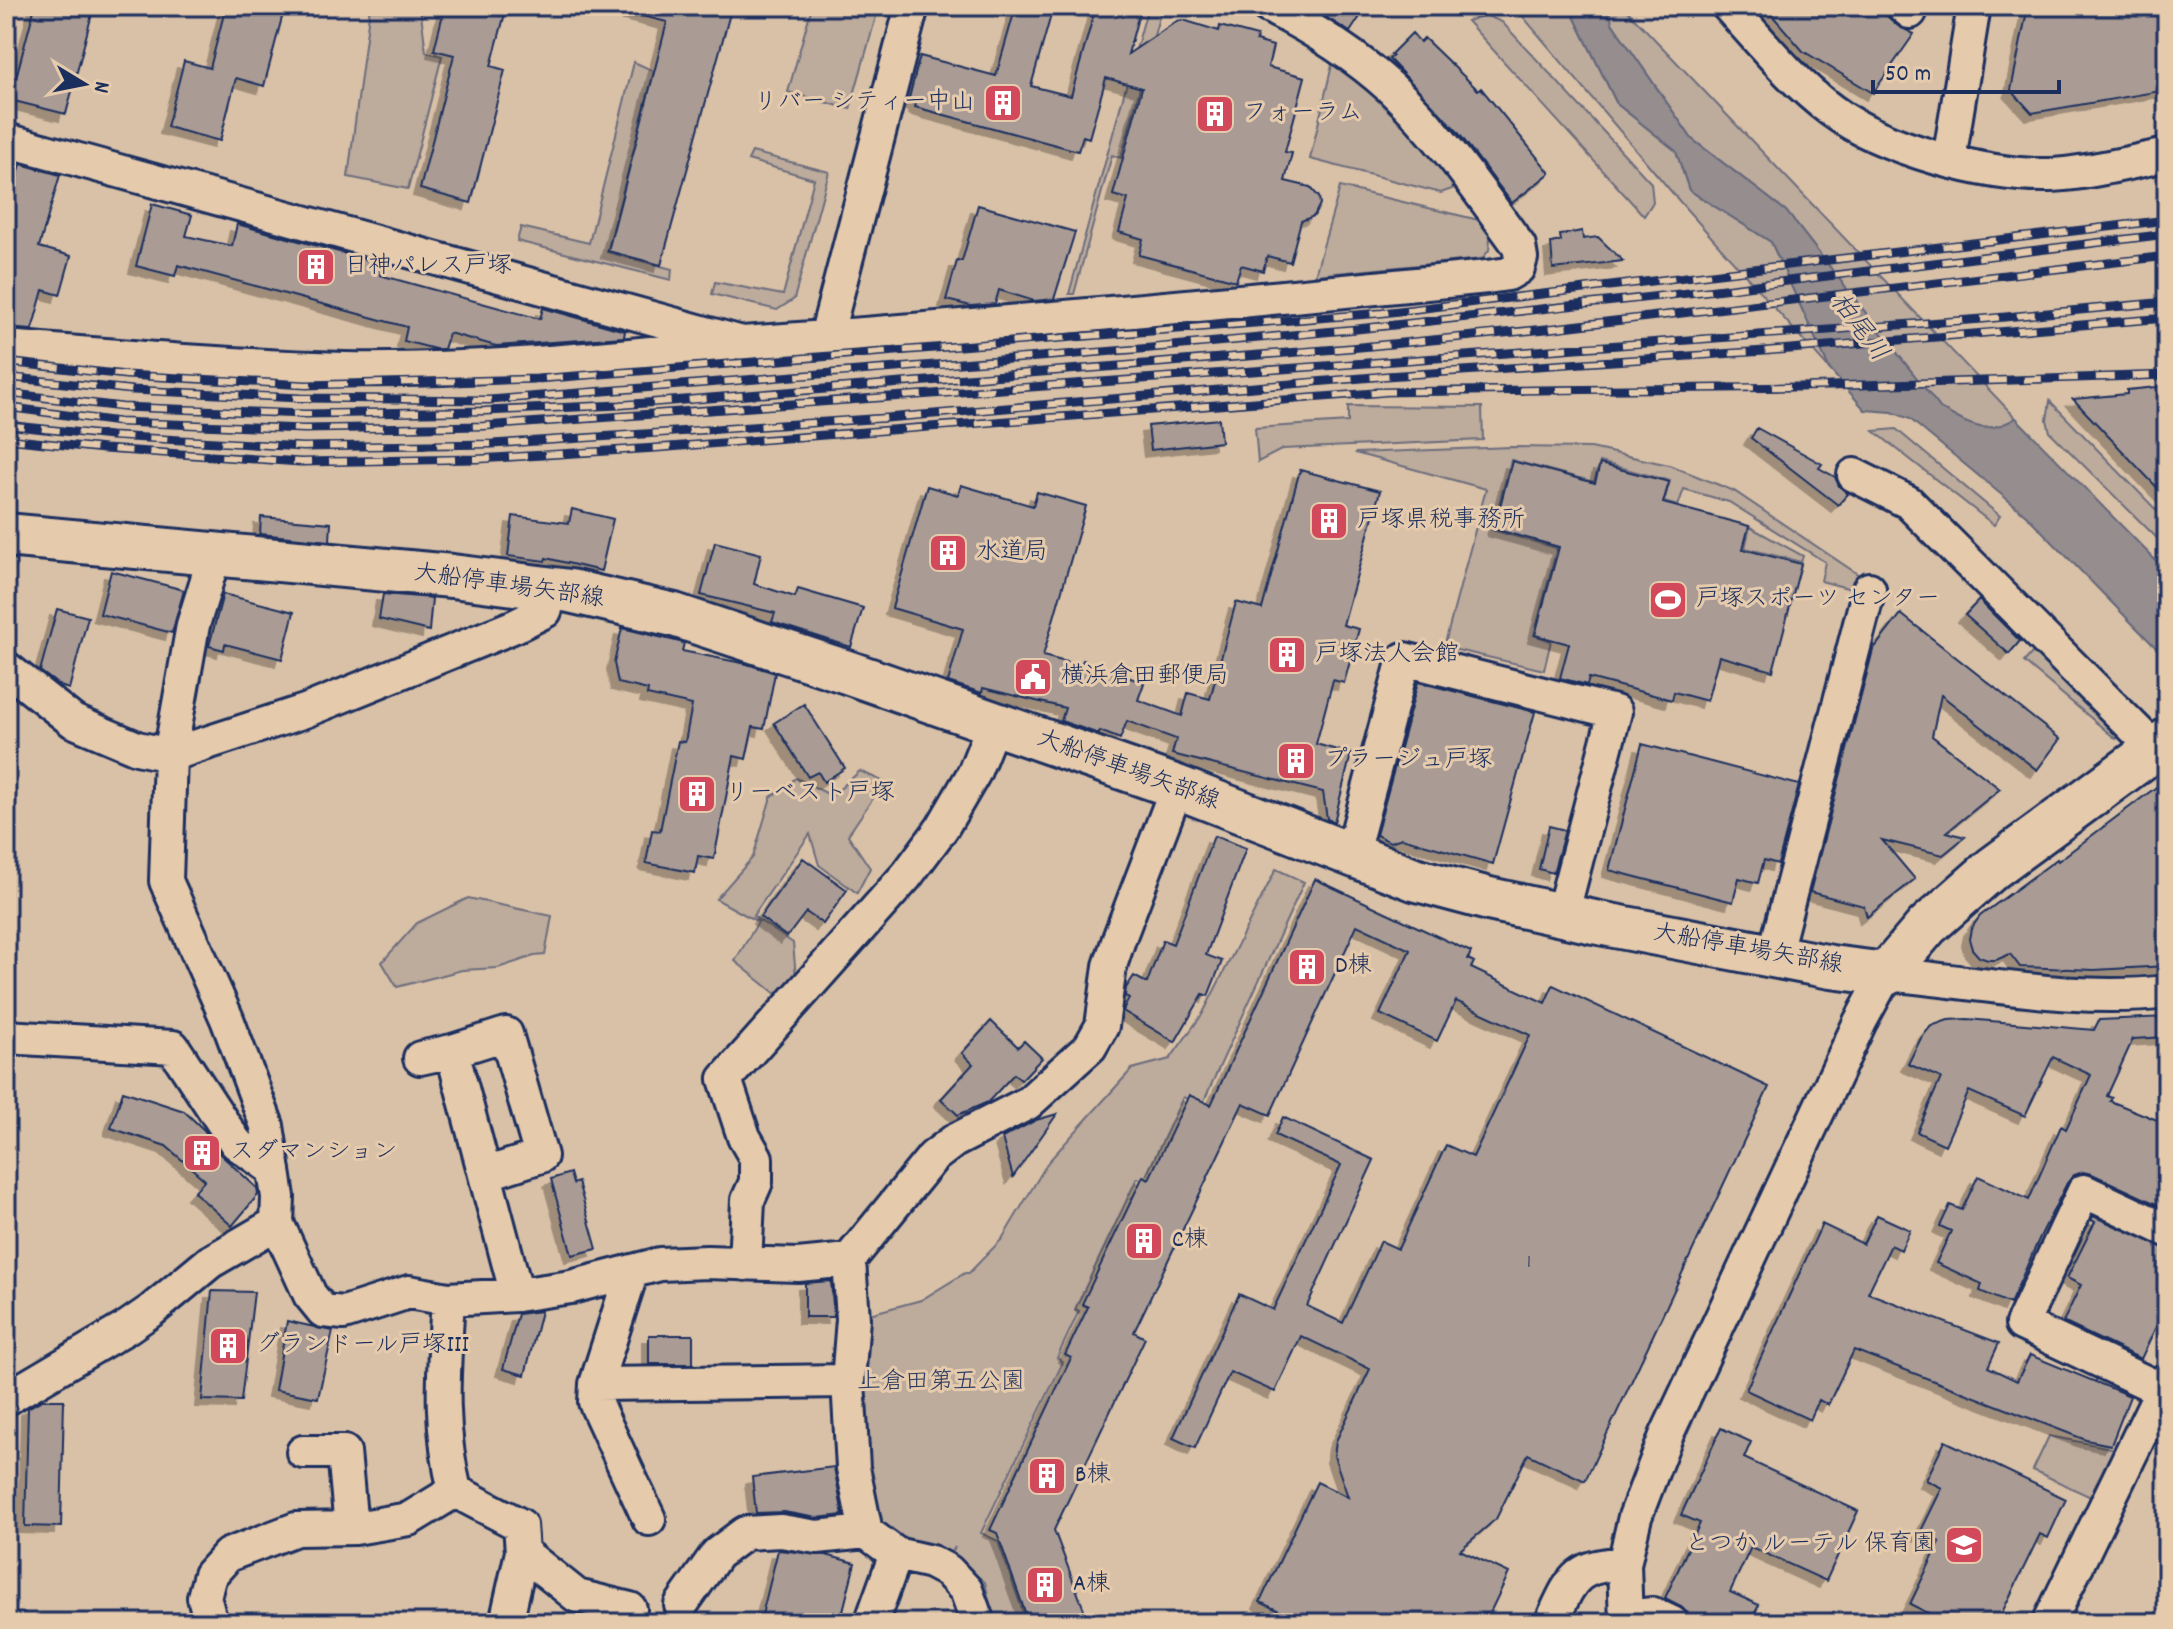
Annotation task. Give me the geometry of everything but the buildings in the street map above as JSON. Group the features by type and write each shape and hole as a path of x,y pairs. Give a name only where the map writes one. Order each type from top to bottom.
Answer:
{"main road":[{"name":"大船停車場矢部線","path":"6,535 452,576 553,589 674,615 1177,787 1414,879 1562,915 1886,974"},
{"path":"1886,974 1927,926 1993,868 2163,743"}],"street":[{"path":"826,337 912,6"},
{"path":"6,347 347,369 494,366 742,343 1063,319 1487,277 1508,274 1518,268 1521,258 1519,246 1436,136 1390,87 1312,28 1268,6"},
{"path":"1728,6 1802,86 1833,112 1878,138 1914,151 2019,173 2052,175 2167,155"},
{"path":"1949,160 1974,6"},
{"path":"7,142 742,343"},
{"path":"1854,475 1908,502 2163,743"},
{"path":"215,554 193,625 170,755 166,881 227,1019 267,1126 278,1197 277,1223 310,1295 323,1311 344,1313 409,1292 448,1299 517,1295 571,1287 660,1264 798,1265 849,1260"},
{"path":"6,668 73,721 137,748 170,755 305,711 515,626 545,611 553,589"},
{"path":"1774,956 1869,589"},
{"path":"1351,856 1404,659 1615,712 1562,915"},
{"path":"745,1264 748,1200 756,1182 756,1158 744,1137 725,1079 907,875 942,828 974,773 994,723"},
{"path":"866,1532 853,1468 848,1381 853,1319 849,1260 933,1157 954,1141 1028,1103 1090,1047 1102,1026 1110,966 1120,936 1177,787"},
{"path":"1672,1623 1653,1614 1626,1620 1624,1564 1635,1517 1682,1396 1860,1022 1886,974 2075,993 2143,995 2167,992"},
{"path":"420,1058 506,1034 541,1156 485,1174"},
{"path":"6,1037 173,1047 236,1143 274,1170"},
{"path":"452,1051 517,1295"},
{"path":"2049,1623 2164,1384 2022,1324 2084,1191 2167,1230"},
{"path":"6,1399 126,1328 210,1262 277,1223"},
{"path":"632,1271 596,1384 595,1402 649,1519"},
{"path":"448,1299 442,1400 445,1451 455,1491 520,1525 522,1552 506,1623"},
{"path":"596,1384 848,1381"},
{"path":"303,1452 344,1452 351,1528"},
{"path":"211,1623 204,1597 210,1575 228,1555 296,1529 351,1528 409,1519 455,1491"},
{"path":"681,1605 717,1554 745,1533 781,1531 817,1537 866,1532 896,1554 931,1562 948,1571 966,1590 978,1623"},
{"path":"522,1552 577,1596 630,1609 626,1623"},
{"path":"871,1623 896,1554"},
{"path":"1551,1623 1576,1576 1598,1565 1624,1564"}],"green space":[{"path":"370,6 420,6 426,52 442,56 408,189 348,177"},
{"path":"812,6 879,6 850,109 788,92"},
{"path":"1148,6 1162,6 1121,158 1112,155 1074,294 1069,294"},
{"path":"1233,6 1253,6 1307,32 1369,80 1421,132 1455,179 1452,189 1441,193 1310,159 1332,65 1317,46 1269,27"},
{"path":"1514,6 1569,6 1617,104 1676,151 1689,190 1771,242 1830,370 1681,203"},
{"path":"1608,6 1623,6 2016,418 1995,427 1977,427 1941,409 1786,211 1692,139 1612,23"},
{"path":"1485,15 1502,22 1651,183 1653,202 1644,216 1467,21"},
{"path":"634,62 654,71 607,252 672,269 671,280 517,241 521,227 589,243"},
{"path":"752,152 829,172 794,299 777,310 712,294 715,282 783,295 814,179 748,160"},
{"path":"1340,187 1483,221 1491,228 1489,250 1482,259 1315,275"},
{"path":"2050,401 2167,521 2167,548 2050,432 2047,420"},
{"path":"1348,406 1482,407 1483,440 1283,449 1258,462 1255,428 1348,422"},
{"path":"1896,429 2000,516 1994,525 1874,431"},
{"path":"1511,447 1591,448 1669,465 1734,491 1868,581 1866,593 1821,581 1825,562 1729,502 1684,489 1678,506 1664,502 1670,481 1600,462 1594,482 1511,460 1492,530 1557,548 1534,635 1551,641 1544,670 1444,647 1486,489 1355,453"},
{"path":"1750,527 1803,556 1801,562 1745,548"},
{"path":"2040,644 2124,729 2116,739 2024,662"},
{"path":"860,771 884,782 848,835 870,868 857,893 819,865 810,834 753,916 793,943 797,989 786,1002 735,961 758,922 716,899 753,857 771,797 796,778 832,796"},
{"name":"上倉田第五公園","path":"1276,869 1304,882 1202,1105 1183,1097 1144,1180 1137,1178 1075,1309 1079,1311 1057,1358 1063,1362 981,1533 998,1541 1027,1623 994,1623 985,1582 951,1556 955,1547 949,1557 899,1542 876,1526 861,1466 862,1316 921,1300 969,1273 1002,1239 1048,1162 1132,1069 1170,1059 1203,1013"},
{"path":"468,898 552,916 545,955 498,968 462,970 397,987 382,962 417,923"},
{"path":"2049,1436 2121,1450 2097,1500 2033,1470"}],"water":[{"name":"柏尾川","path":"1569,6 1608,6 1612,23 1692,139 1786,211 1941,409 1969,424 1986,428 2016,418 2167,572 2167,659 2026,515 1910,419 1892,412 1865,410 1830,370 1771,242 1689,190 1676,151 1617,104"}],"railway":[{"path":"6,362 126,375 306,385 537,379 1382,313 2167,220"},
{"path":"6,377 132,390 300,398 489,400 1357,329 1707,291 2167,234"},
{"path":"6,393 122,407 305,414 620,405 1350,348 1546,329 2167,256"},
{"path":"6,407 119,422 304,429 484,426 1983,319 2167,302"},
{"path":"6,425 111,436 303,447 492,444 886,418 1386,376 1765,351 2167,318"},
{"path":"1376,392 1800,387 2167,375"},
{"path":"6,439 301,462 477,459 1387,392"}],"place":[{"name":"リバー シティー中山","path":"1003,103"},
{"name":"フォーラム","path":"1215,114"},
{"name":"日神パレス戸塚","path":"316,267"},
{"name":"戸塚県税事務所","path":"1329,521"},
{"name":"水道局","path":"948,553"},
{"name":"戸塚スポーツ センター","path":"1668,600"},
{"name":"戸塚法人会館","path":"1287,655"},
{"name":"横浜倉田郵便局","path":"1033,677"},
{"name":"プラージュ戸塚","path":"1296,761"},
{"name":"リーベスト戸塚","path":"697,794"},
{"name":"D棟","path":"1307,967"},
{"name":"スダマンション","path":"202,1153"},
{"name":"C棟","path":"1144,1241"},
{"name":"グランドール戸塚III","path":"228,1346"},
{"name":"B棟","path":"1047,1476"},
{"name":"とつか ルーテル 保育園","path":"1964,1545"},
{"name":"A棟","path":"1045,1585"}]}
